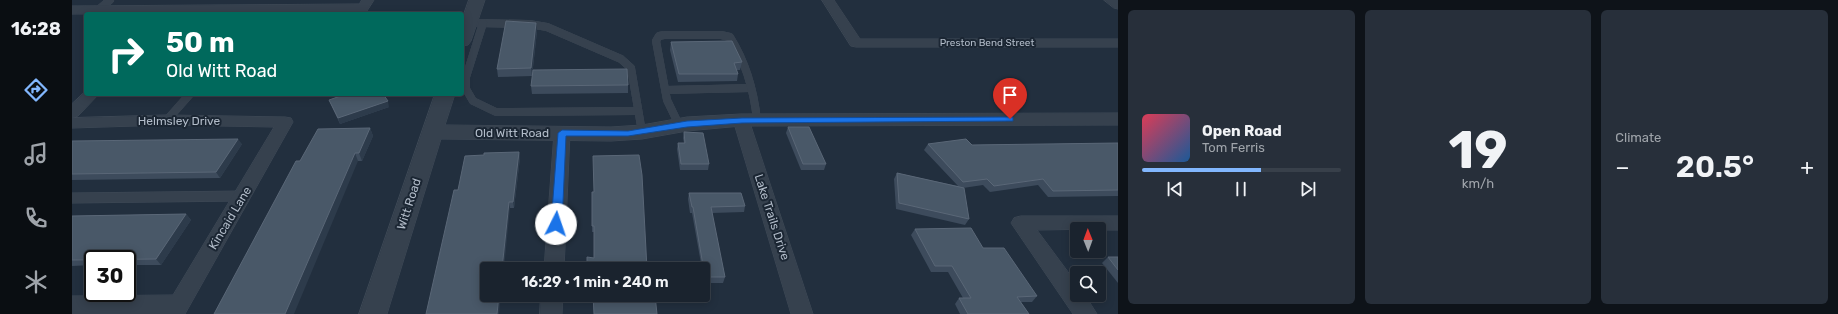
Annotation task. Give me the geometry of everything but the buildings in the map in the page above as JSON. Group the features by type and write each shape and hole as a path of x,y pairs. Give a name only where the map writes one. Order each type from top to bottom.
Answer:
{"street":[{"path":"179,12 191,0"},
{"path":"464,38 475,23 477,0"},
{"name":"Preston Bend Street","path":"828,0 856,43 1118,43"},
{"path":"1110,0 1118,6"},
{"path":"72,10 261,12 366,4"},
{"path":"72,113 90,96"},
{"name":"Witt Road","path":"373,314 444,96"},
{"name":"Old Witt Road","path":"433,132 611,134 642,132 679,125 749,120 1118,119"},
{"name":"Helmsley Drive","path":"72,123 167,120 285,122"},
{"name":"Lake Trails Drive","path":"749,120 802,314"},
{"name":"Kincaid Lane","path":"175,309 243,196 285,122"},
{"path":"554,262 562,133"},
{"path":"1086,314 1021,223 1118,223"},
{"path":"551,314 552,302"},
{"path":"72,306 175,309"}],"lane":[{"path":"97,10 110,0"},
{"path":"638,111 511,113 496,112 473,101 466,88 466,77 475,23 529,24 547,27 621,59 631,68 642,132"},
{"path":"679,125 667,100 656,41 659,36 664,35 721,34 730,37 751,88 757,110 749,120"},
{"path":"665,90 751,88"},
{"path":"167,120 188,96"},
{"path":"72,198 243,196"}],"route":[{"path":"556,224 562,133 628,134 687,124 742,120 1010,119"}]}
